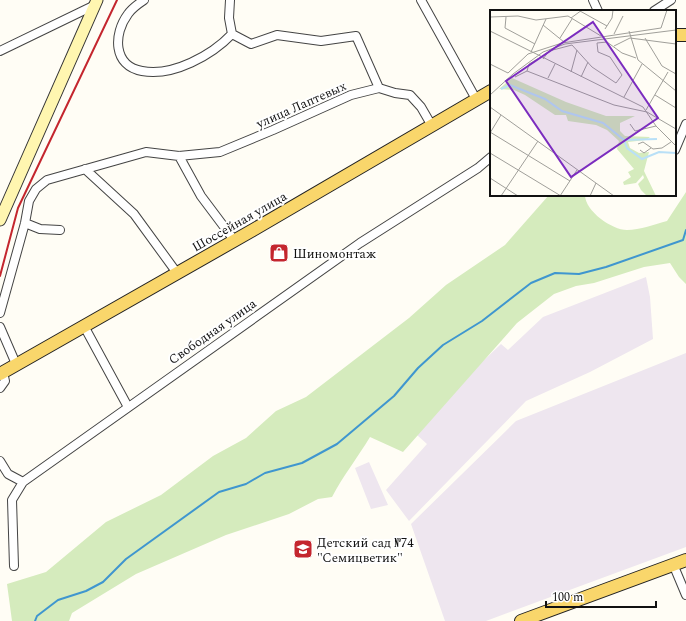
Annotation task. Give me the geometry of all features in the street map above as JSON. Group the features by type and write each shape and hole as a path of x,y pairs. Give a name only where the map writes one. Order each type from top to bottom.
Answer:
{"main road":[{"name":"Шоссейная улица","path":"2,373 490,92"},
{"path":"522,621 686,560"}],"street":[{"path":"144,0 128,14 120,26 117,40 119,53 124,63 131,68 143,72 164,72 191,62 212,51 232,34"},
{"path":"230,0 229,18 232,34"},
{"path":"421,0 476,99"},
{"path":"593,0 598,10"},
{"path":"656,10 671,0"},
{"path":"0,51 96,3"},
{"path":"0,220 3,209 96,3"},
{"path":"232,34 251,44 277,35 321,41 356,36 379,88 395,93 410,95 421,106 432,126"},
{"name":"улица Лаптевых","path":"0,313 25,223 29,201 36,189 47,180 146,152 179,156 220,152 351,95 379,88"},
{"path":"676,148 686,124"},
{"path":"179,156 201,196 234,240"},
{"name":"Свободная улица","path":"14,566 12,500 23,482 360,243 478,168 490,158"},
{"path":"85,169 134,214 177,273"},
{"path":"25,223 40,230 60,230"},
{"path":"84,326 128,407"},
{"path":"0,327 16,364"},
{"path":"0,388 5,381 2,373"},
{"path":"0,461 8,474 23,482"},
{"path":"673,564 686,595"}],"shaded area":[{"path":"646,277 650,297 653,339 590,372 526,401 409,521 386,490 427,444 417,435 459,384 501,344 508,350 543,317"},
{"path":"686,353 686,547 486,621 445,621 411,524 516,421"},
{"path":"369,462 388,505 371,509 355,468"}],"green space":[{"path":"686,192 686,284 679,277 670,263 644,267 594,283 576,286 554,294 517,323 403,452 370,437 332,497 318,499 289,514 226,535 136,574 72,613 69,621 12,621 7,584 46,572 106,522 161,495 213,456 246,438 276,411 306,397 409,318 446,285 505,245 548,196 585,196 589,207 594,213 607,223 621,229 632,230 667,221"}],"waterway":[{"path":"35,621 37,616 58,600 86,591 103,582 126,559 219,492 246,484 265,473 302,463 337,444 394,396 418,368 443,345 482,321 531,283 555,273 579,274 606,267 683,240 686,230"}],"railway":[{"path":"0,276 18,208 117,0"}],"place":[{"name":"Шиномонтаж","path":"279,253"},
{"name":"Детский сад №74 \"Семицветик\"","path":"303,549"}]}
